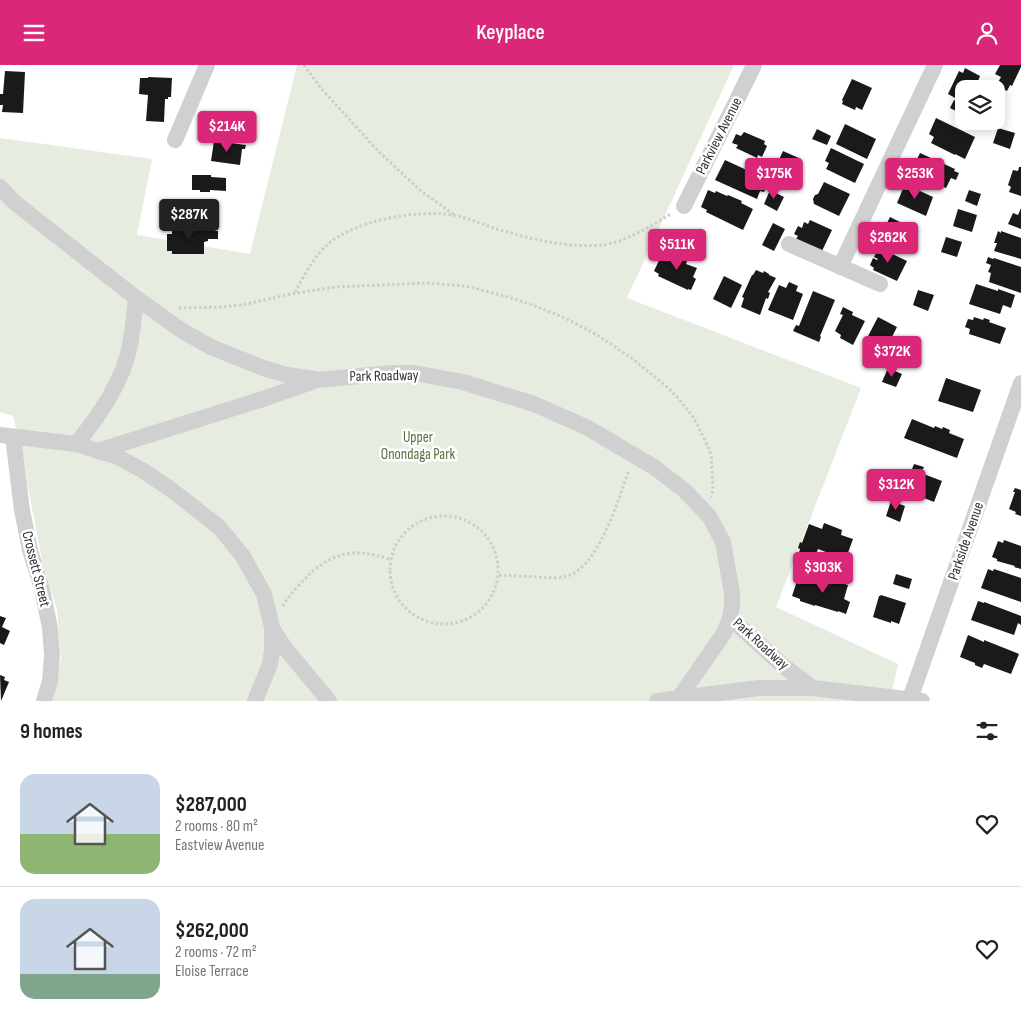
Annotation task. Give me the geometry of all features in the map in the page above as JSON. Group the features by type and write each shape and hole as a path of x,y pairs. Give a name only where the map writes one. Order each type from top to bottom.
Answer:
{"street":[{"path":"175,140 207,65"},
{"name":"Parkview Avenue","path":"684,206 754,65"},
{"path":"840,267 935,65"},
{"path":"0,187 14,202 136,298 182,330 211,347 263,368 287,375 317,380"},
{"path":"789,244 880,284"},
{"path":"76,444 94,421 118,381 130,346 136,298"},
{"name":"Park Roadway","path":"98,451 317,380 393,373 414,373 463,382 534,404 586,427 635,455 684,490 709,516 723,543 732,593 730,618 782,665 813,688"},
{"name":"Parkside Avenue","path":"916,700 1021,383"},
{"path":"6,436 76,444 116,457 142,470 169,488 219,527 242,555 264,594 272,627 270,664 255,701"},
{"name":"Crossett Street","path":"6,436 30,550 42,589 50,627 52,655 50,681 44,701"},
{"path":"679,698 724,633 730,618"},
{"path":"272,627 285,648 329,701"},
{"path":"657,701 758,688 813,688 916,700"}],"path":[{"path":"304,65 320,87 378,151 421,191 456,216"},
{"path":"295,293 303,277 327,245 340,235 382,220 407,215 456,216 529,238 559,244 603,245 614,243 643,230 684,206"},
{"path":"150,308 223,307 335,287 426,283 466,286 531,305 565,318 597,335 630,357 665,385 679,399 693,417 710,454 714,490 711,499 702,510"},
{"path":"499,575 567,576 584,565 594,553 609,526 635,455"},
{"path":"443,516 461,518 478,527 490,540 498,557 499,575 494,592 485,607 471,618 455,624 437,624 420,619 400,602 395,594 390,577 391,560 398,543 409,529 425,519 443,516"},
{"path":"272,627 287,599 310,573 325,561 339,555 354,553 369,553 391,560"}],"green space":[{"name":"Upper Onondaga Park","path":"297,65 734,65 627,298 861,388 776,607 898,664 890,701 53,701 61,658 57,610 42,560 24,459 13,416 0,412 0,138 152,159 137,235 250,254"}],"building":[{"path":"1000,65 1021,65 1012,86 1010,85 1007,91 1005,90 1005,80 999,80 1001,77 995,74"},
{"path":"965,68 980,76 978,80 955,80 955,98 948,94 959,71 963,73"},
{"path":"5,71 25,72 23,113 2,112 3,105 0,105 0,94 3,94"},
{"path":"140,78 172,78 171,97 165,99 164,122 146,121 148,95 139,94"},
{"path":"852,79 872,88 862,110 856,107 855,110 842,104"},
{"path":"955,100 955,110 950,108"},
{"path":"936,118 955,127 955,130 961,130 975,137 965,159 931,143 934,137 929,134"},
{"path":"845,124 876,139 867,159 836,144"},
{"path":"817,129 831,136 827,145 812,139"},
{"path":"997,130 1015,133 1010,149 993,143"},
{"path":"744,132 765,141 764,144 767,146 762,157 758,155 757,158 736,148 738,145 732,143 736,134 741,136"},
{"path":"214,141 246,145 245,149 242,149 240,165 211,161"},
{"path":"831,148 864,164 855,183 826,169 829,163 825,161"},
{"path":"783,151 801,159 795,172 777,164"},
{"path":"920,153 955,169 954,171 959,173 956,180 951,178 946,188 911,172"},
{"path":"725,160 766,179 764,182 768,184 764,192 760,191 757,199 715,180"},
{"path":"1019,167 1021,167 1021,196 1009,192 1011,187 1008,185 1013,170 1018,171"},
{"path":"192,175 211,175 211,177 226,178 226,191 210,190 210,192 200,192 200,190 192,190"},
{"path":"824,182 850,194 839,216 814,204 813,199"},
{"path":"905,184 933,197 926,216 897,203"},
{"path":"708,190 728,195 742,201 741,203 753,209 743,230 706,212 707,210 701,207"},
{"path":"770,190 784,197 777,211 764,204"},
{"path":"969,190 981,194 977,206 965,201"},
{"path":"1021,208 1021,229 1008,224 1013,213 1018,215"},
{"path":"958,209 977,215 972,232 953,226"},
{"path":"890,217 918,231 910,247 882,233"},
{"path":"810,220 832,230 822,251 796,239 798,236 794,234 798,226 802,228 804,222 808,224"},
{"path":"773,223 785,229 774,251 762,245"},
{"path":"185,229 192,231 218,231 218,239 208,239 208,241 204,242 204,254 172,254 172,251 167,251 167,234 172,234 172,231 183,231"},
{"path":"998,231 1021,238 1021,259 994,251 997,243 994,243"},
{"path":"946,237 962,242 957,257 941,252"},
{"path":"878,249 881,251 882,249 907,261 897,281 873,270 874,268 870,265 873,258 878,259 874,257"},
{"path":"662,254 677,260 680,254 688,258 686,264 697,268 693,277 696,279 691,290 658,276 659,274 654,271"},
{"path":"988,257 1021,267 1021,293 989,282 991,273 988,272 991,265 986,263"},
{"path":"756,270 763,273 764,271 776,278 768,292 770,293 768,299 766,298 760,315 741,307 744,298 742,297"},
{"path":"724,276 742,285 731,308 713,299"},
{"path":"789,282 798,286 796,291 803,294 793,320 768,310 779,285 786,288"},
{"path":"976,284 1015,295 1011,308 1003,305 1000,314 969,304"},
{"path":"918,290 934,295 928,311 913,305"},
{"path":"813,291 835,300 819,342 793,331 796,325 799,326"},
{"path":"843,307 853,312 852,315 865,321 853,345 840,338 841,335 835,331 843,315 840,314"},
{"path":"878,317 897,327 884,353 870,346 872,343 866,340"},
{"path":"974,317 990,320 989,322 1006,328 1000,344 969,334 970,329 965,327 968,319 973,320"},
{"path":"888,368 902,374 896,387 882,382"},
{"path":"946,378 981,390 973,412 938,401"},
{"path":"912,419 934,428 935,426 942,429 943,427 950,430 949,433 964,439 957,458 904,438"},
{"path":"914,464 924,467 921,473 942,481 934,502 904,490"},
{"path":"1015,488 1021,490 1021,516 1009,509"},
{"path":"891,501 905,506 900,522 886,516"},
{"path":"824,523 842,530 841,535 853,539 841,572 826,566 831,554 818,549 813,562 798,556 800,542 802,543 809,524 822,529"},
{"path":"1004,540 1021,546 1021,569 997,561 997,559 992,557 998,541 1003,543"},
{"path":"988,569 993,571 994,569 1021,578 1021,602 981,588"},
{"path":"896,574 912,579 909,589 893,584"},
{"path":"820,576 848,585 844,599 850,602 846,614 800,601 800,599 792,596 798,578 807,581 808,578 818,582"},
{"path":"879,596 906,603 899,624 873,617"},
{"path":"978,601 1021,616 1021,625 1018,623 1014,635 971,620"},
{"path":"0,616 6,618 2,627 10,631 4,645 0,643"},
{"path":"968,635 1019,654 1011,674 984,664 982,668 960,657"},
{"path":"0,675 9,682 1,701"}]}
